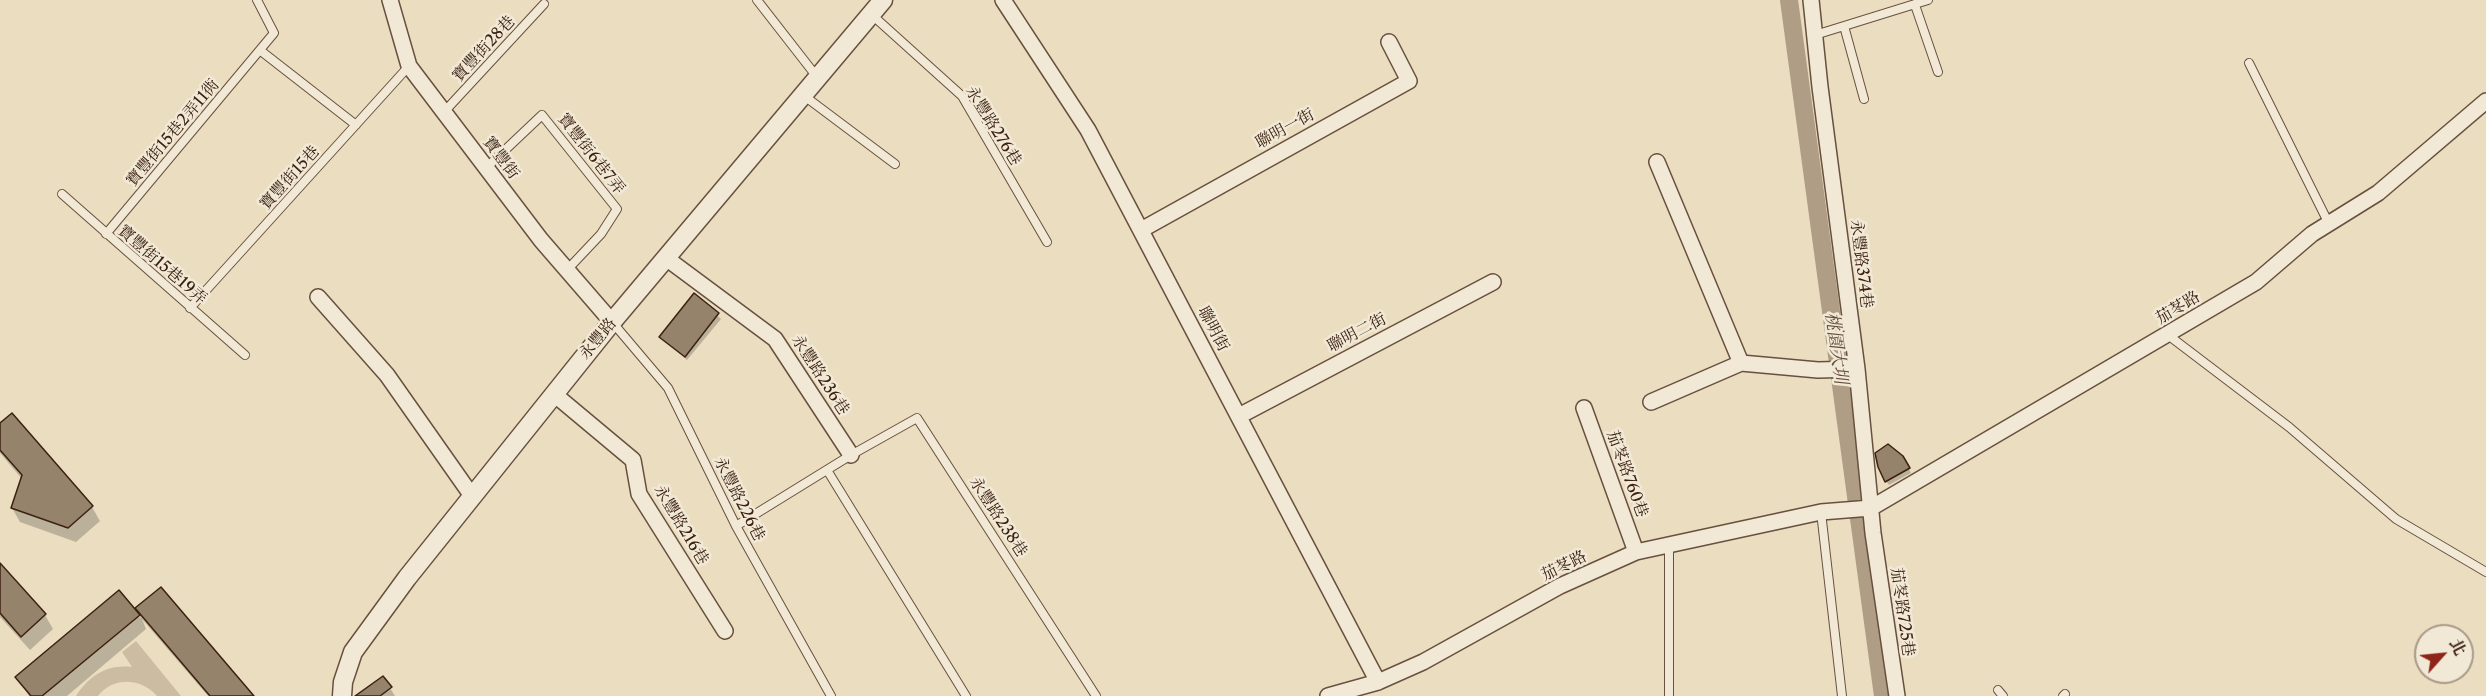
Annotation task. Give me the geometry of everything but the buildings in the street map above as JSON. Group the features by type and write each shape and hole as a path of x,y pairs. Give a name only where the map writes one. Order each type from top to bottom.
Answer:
{"street":[{"name":"寶豐街","path":"390,0 409,66 541,240 612,322"},
{"name":"永豐路","path":"342,696 343,682 353,652 407,578 612,322 883,0"},
{"name":"聯明街","path":"1003,0 1088,130 1378,682"},
{"name":"永豐路374巷","path":"1811,0 1851,369 1873,533"},
{"name":"聯明一街","path":"1141,230 1409,81 1389,42"},
{"name":"茄苳路","path":"1328,696 1378,682 1423,662 1560,586 1636,552 1669,543 1826,512 1868,508 2256,282 2312,234 2378,193 2486,101"},
{"path":"1657,162 1741,363"},
{"name":"永豐路236巷","path":"666,258 775,339 851,455"},
{"name":"聯明二街","path":"1239,416 1493,282"},
{"path":"318,297 387,375 472,496"},
{"path":"1651,402 1741,363 1818,370 1851,369"},
{"name":"永豐路216巷","path":"554,394 633,460 639,494 725,631"},
{"name":"茄苳路760巷","path":"1584,408 1636,552"},
{"name":"茄苳路725巷","path":"1873,533 1897,696"}],"lane":[{"name":"寶豐街15巷2弄11衖","path":"106,234 274,33 257,0"},
{"path":"757,0 818,78"},
{"path":"1815,35 1928,0"},
{"name":"寶豐街28巷","path":"444,112 544,4"},
{"path":"1915,5 1938,72"},
{"name":"永豐路276巷","path":"871,14 962,96 1047,242"},
{"path":"1845,26 1863,99"},
{"path":"261,51 356,125"},
{"path":"2249,63 2329,224"},
{"name":"寶豐街15巷","path":"190,308 409,66"},
{"path":"803,95 895,164"},
{"name":"寶豐街6巷7弄","path":"486,168 542,115 617,209 601,234 567,270"},
{"name":"寶豐街15巷19弄","path":"62,194 244,355"},
{"name":"永豐路226巷","path":"612,322 668,388 736,526 831,696"},
{"path":"2168,335 2289,427 2396,519 2486,572"},
{"name":"永豐路238巷","path":"851,455 918,418 1096,696"},
{"path":"736,526 851,455"},
{"path":"827,470 966,696"},
{"path":"1826,512 1842,696"},
{"path":"1669,543 1670,696"}],"shaded area":[{"path":"136,641 181,696 157,696 151,690 136,683 119,682 111,685 98,696 76,696 87,682 100,672 115,667 132,667 122,652"}],"waterway":[{"name":"桃園大圳","path":"1789,0 1883,696"}]}
